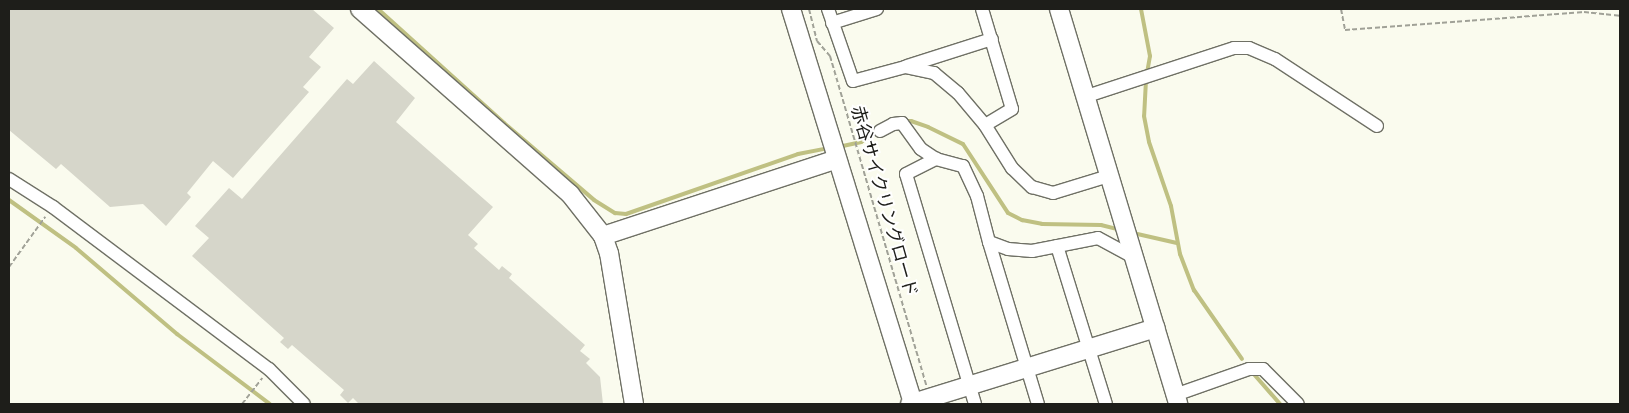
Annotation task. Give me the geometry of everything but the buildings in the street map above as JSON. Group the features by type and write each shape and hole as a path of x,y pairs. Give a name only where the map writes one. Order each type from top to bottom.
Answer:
{"street":[{"path":"360,9 570,194 603,236 609,253 634,404"},
{"path":"791,9 837,159 916,402 1156,328"},
{"path":"828,9 853,81 905,67 992,39"},
{"path":"832,23 877,9"},
{"path":"982,9 1012,109 985,125"},
{"path":"1059,9 1084,97 1177,399 1249,369 1263,369 1298,404"},
{"path":"1084,97 1234,48 1249,48 1275,59 1377,126"},
{"path":"905,67 934,73 958,92 985,125 1012,168 1032,187 1054,193 1109,176"},
{"path":"880,131 893,124 902,123 921,149 936,159 963,166 977,196 1038,404"},
{"path":"603,236 837,159"},
{"path":"936,159 906,174 975,404"},
{"path":"9,179 53,207 269,369 304,404"},
{"path":"990,242 1008,249 1032,251 1098,238 1134,258"},
{"path":"1057,246 1106,404"}],"path":[{"name":"赤谷サイクリングロード","path":"809,9 818,42 830,56 916,402"},
{"path":"1341,9 1346,30 1584,12 1620,16"},
{"path":"9,267 53,207"},
{"path":"242,404 269,369"}],"waterway":[{"path":"378,9 504,123 594,200 615,213 626,214 798,154 829,148"},
{"path":"1141,9 1150,56 1147,73"},
{"path":"1146,80 1144,116 1149,142 1171,206 1180,254 1194,290 1242,359"},
{"path":"903,121 911,121 928,127 963,144 1008,213 1022,220 1042,224 1101,225 1121,230"},
{"path":"838,147 861,142 877,131"},
{"path":"9,200 76,248 177,334 270,404"},
{"path":"1133,233 1177,243"},
{"path":"1252,372 1280,404"}]}
